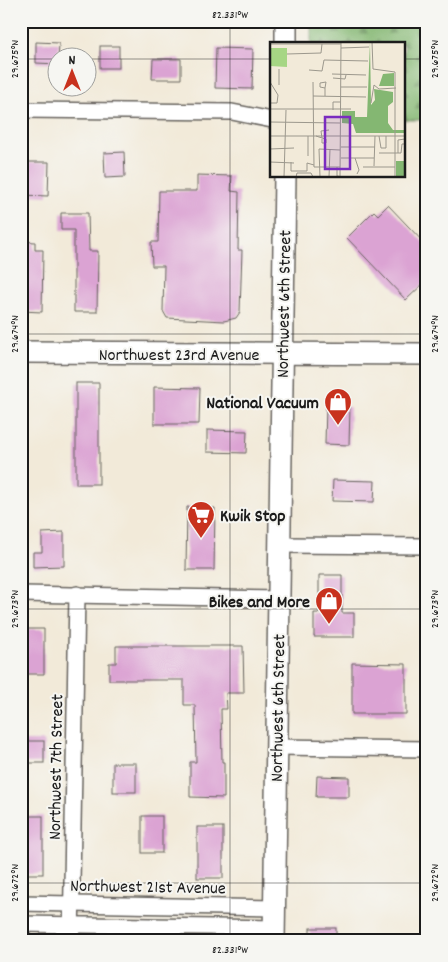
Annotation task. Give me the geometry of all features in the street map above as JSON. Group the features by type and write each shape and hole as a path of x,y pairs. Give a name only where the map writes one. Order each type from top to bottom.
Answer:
{"main road":[{"path":"286,21 286,42"},
{"name":"Northwest 6th Street","path":"274,926 285,178"},
{"name":"Northwest 23rd Avenue","path":"21,352 427,354"}],"street":[{"path":"21,110 232,112 270,120"},
{"path":"280,545 427,546"},
{"path":"21,594 279,599"},
{"name":"Northwest 7th Street","path":"71,941 76,594"},
{"path":"277,747 427,749"},
{"name":"Northwest 21st Avenue","path":"21,903 71,904 274,926"},
{"path":"21,924 274,926"}],"green space":[{"path":"311,21 427,21 427,120 406,120 406,42 311,42"}],"building":[{"path":"36,42 59,43 59,48 48,48 48,64 36,63"},
{"path":"100,46 119,46 119,68 100,68"},
{"path":"216,48 253,49 252,89 215,88"},
{"path":"153,59 181,59 181,79 152,79"},
{"path":"124,152 125,177 105,178 104,153"},
{"path":"21,162 49,162 48,196 21,195"},
{"path":"197,175 232,176 231,191 239,192 238,250 242,250 240,312 236,318 224,321 167,318 163,311 164,266 152,266 151,242 158,242 159,191 197,191"},
{"path":"388,205 427,246 427,280 406,300 347,238 374,211 378,215"},
{"path":"61,213 88,213 89,251 98,251 97,312 74,312 74,230 61,230"},
{"path":"21,241 35,242 35,250 43,250 42,312 21,311"},
{"path":"76,383 99,383 99,484 76,484"},
{"path":"154,387 200,388 199,424 154,424"},
{"name":"National Vacuum","path":"326,406 350,407 349,445 325,444"},
{"path":"207,430 247,431 246,453 207,452"},
{"path":"333,480 375,481 374,502 332,501"},
{"name":"Kwik Stop","path":"187,507 215,508 214,570 186,570"},
{"path":"64,532 64,566 33,567 33,552 42,552 42,533"},
{"path":"319,575 342,575 342,613 354,613 354,637 314,637 314,613 319,613"},
{"path":"21,629 44,629 44,674 24,674 25,654 21,653"},
{"path":"116,646 243,646 244,693 226,693 227,709 221,709 224,798 190,797 190,762 196,762 195,705 184,705 184,680 109,680 109,663 116,663"},
{"path":"352,663 406,664 406,714 352,714"},
{"path":"21,741 44,741 44,763 21,763"},
{"path":"113,763 136,763 136,792 113,792"},
{"path":"317,776 349,777 349,797 316,797"},
{"path":"21,816 43,816 43,874 21,874"},
{"path":"142,816 162,816 162,853 142,853"},
{"path":"197,827 223,827 223,878 197,878"},
{"path":"310,928 336,928 336,941 310,941"}],"place":[{"name":"National Vacuum","path":"338,426"},
{"name":"Kwik Stop","path":"201,539"},
{"name":"Bikes and More","path":"329,625"}]}
